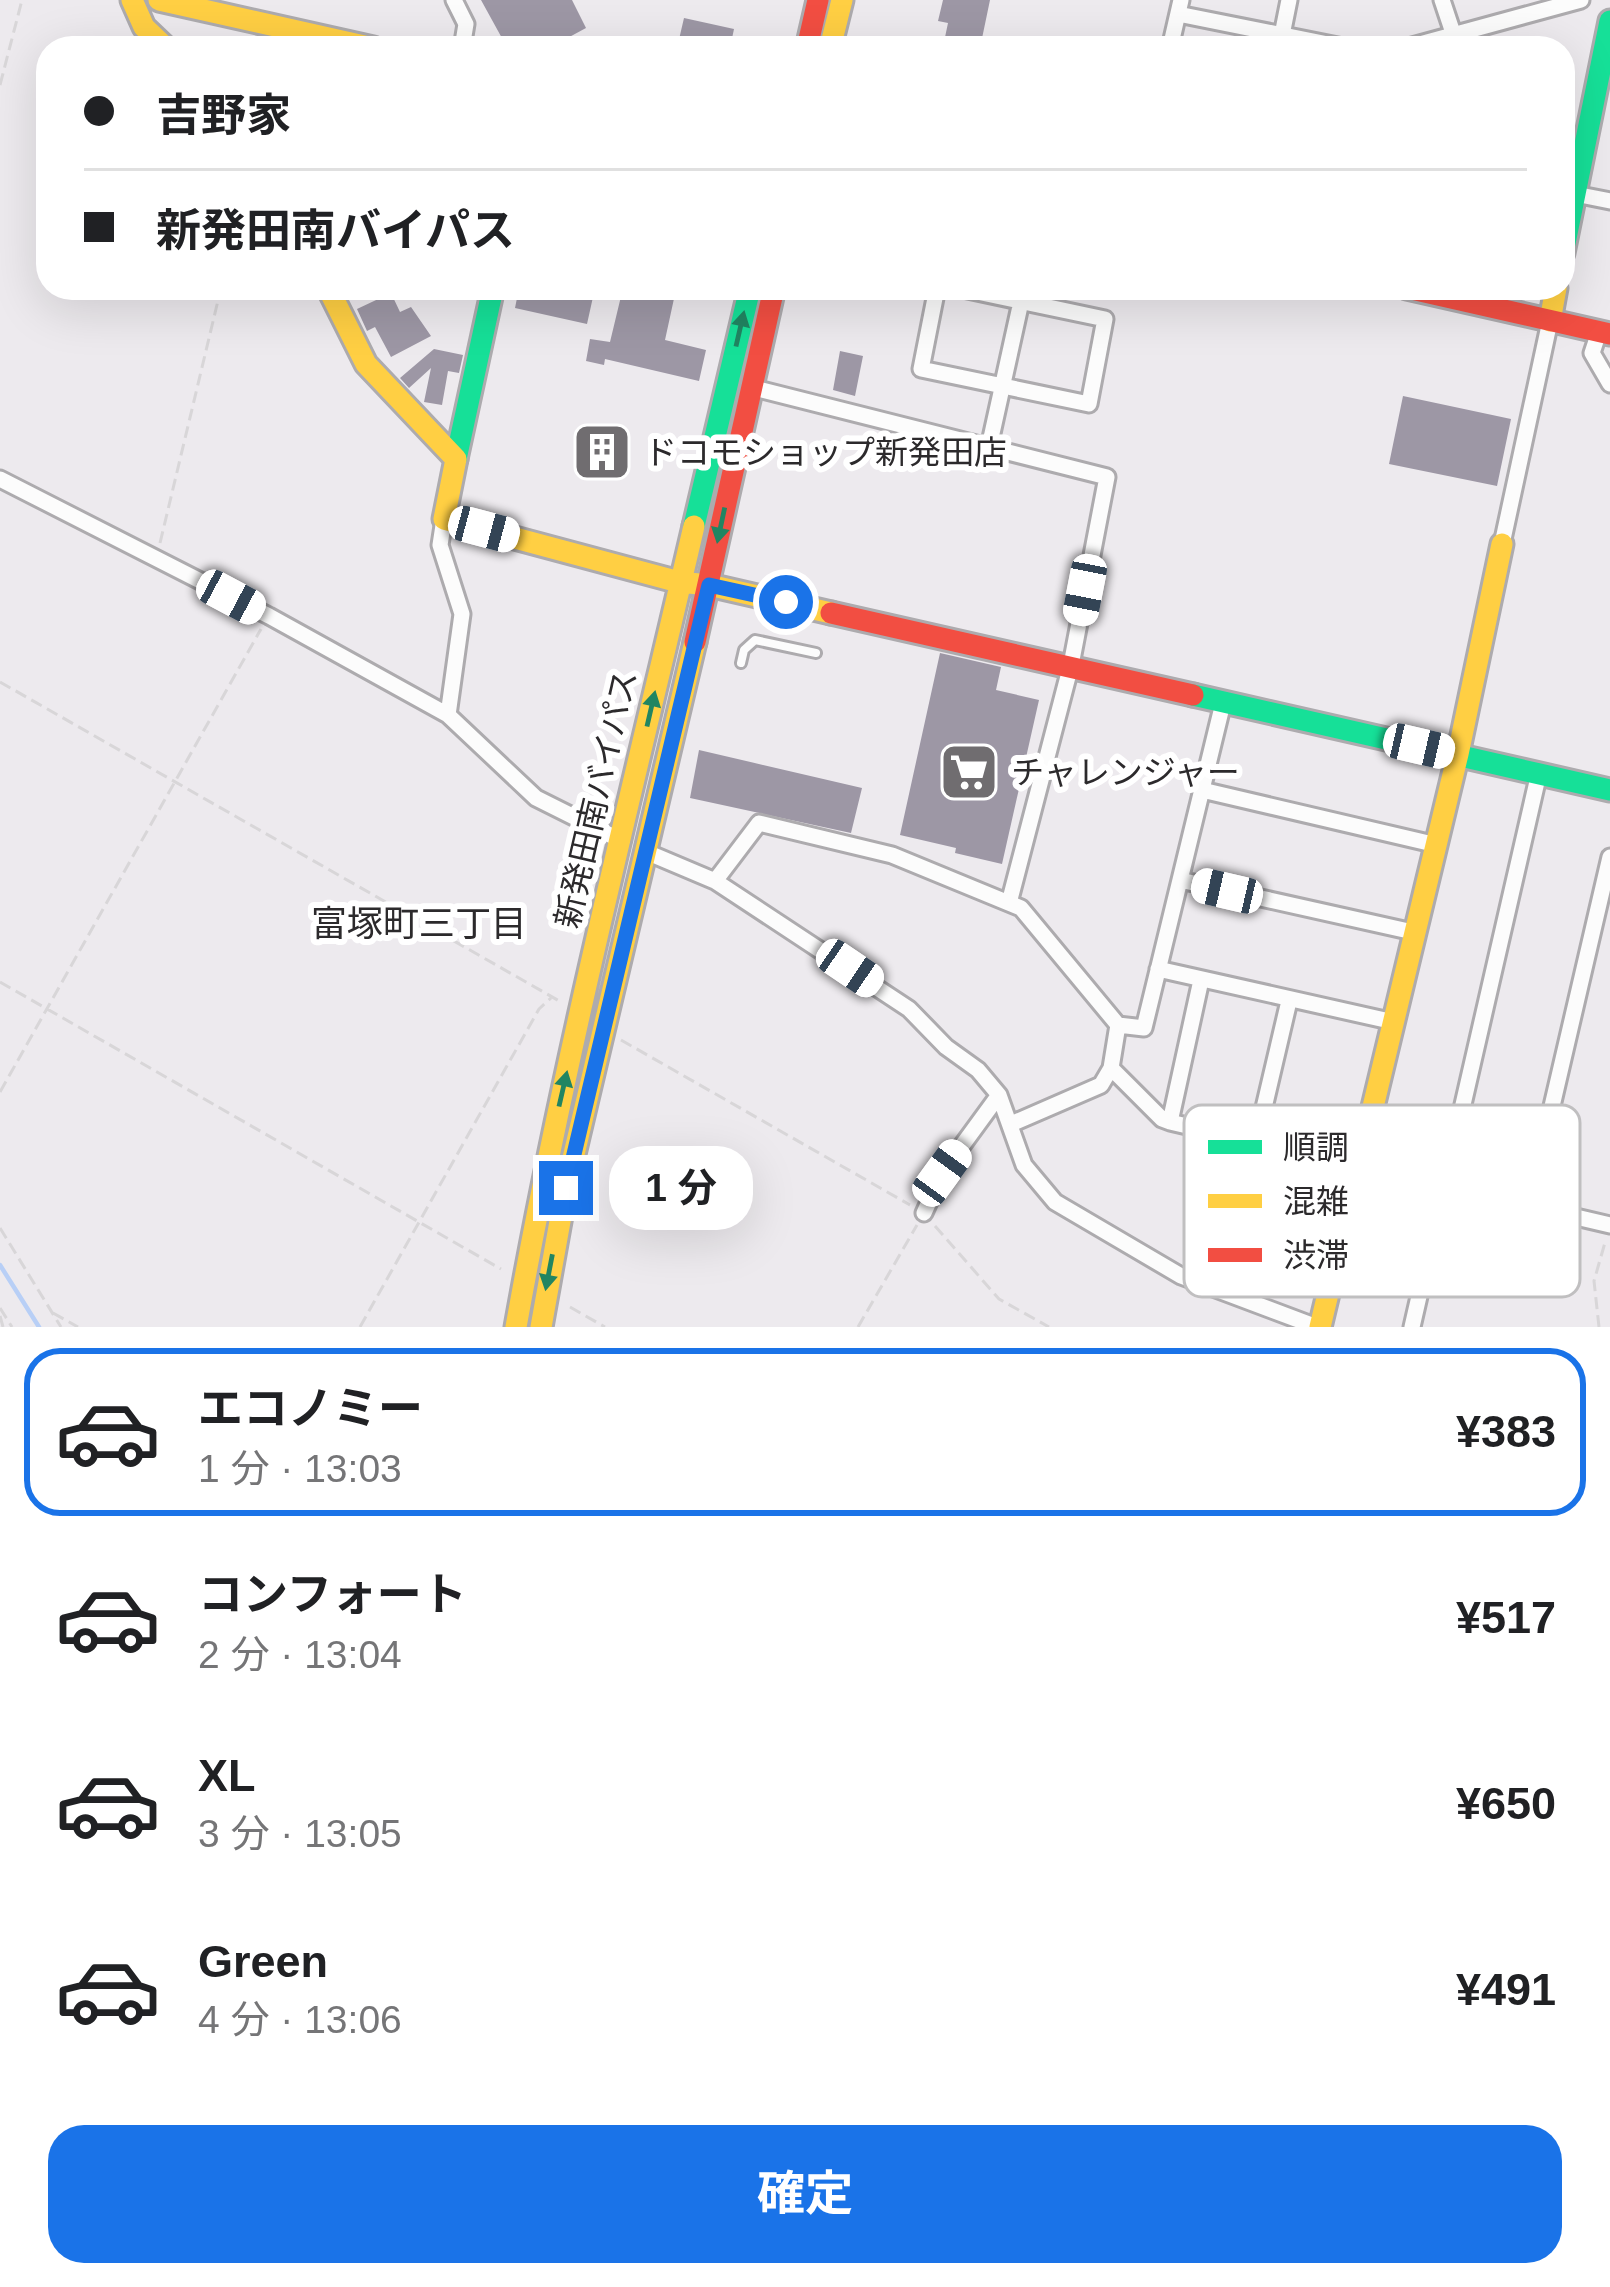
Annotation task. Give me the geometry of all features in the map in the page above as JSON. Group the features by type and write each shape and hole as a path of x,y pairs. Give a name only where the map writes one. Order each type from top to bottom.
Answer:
{"main road":[{"path":"132,0 153,36"},
{"path":"159,0 320,36"},
{"path":"809,36 818,0"},
{"path":"833,36 842,0"},
{"path":"1575,181 1610,21"},
{"path":"334,300 365,364 457,459"},
{"path":"490,300 444,518 680,582 1071,665 1610,790"},
{"name":"新発田南バイパス","path":"517,1327 538,1203 580,1013 747,300"},
{"name":"新発田南バイパス","path":"541,1327 566,1188 709,585 771,300"},
{"path":"1459,300 1604,333"},
{"path":"1550,321 1554,300"},
{"path":"1375,1105 1502,544"},
{"path":"1319,1327 1327,1297"}],"street":[{"path":"454,0 466,23 464,36"},
{"path":"1282,35 1289,0"},
{"path":"1442,0 1454,36"},
{"path":"1468,36 1526,8 1581,0"},
{"path":"1180,7 1287,36"},
{"path":"1575,207 1610,201"},
{"path":"935,300 921,369 1089,404 1105,319 1042,300"},
{"path":"988,447 1021,300"},
{"path":"1502,544 1550,321"},
{"path":"1604,333 1592,353 1610,384"},
{"path":"750,387 1107,477 1071,665 1009,903"},
{"path":"0,479 268,616 448,715 536,798 715,881 909,1009 999,1095 1024,1166 1055,1202 1184,1277"},
{"path":"444,518 440,545 462,614 448,715"},
{"path":"715,881 759,823 892,855 1021,908 1118,1025 1144,1028 1223,703"},
{"path":"1463,1105 1539,773"},
{"path":"1202,790 1437,845"},
{"path":"1552,1105 1610,857"},
{"path":"1180,880 1413,932"},
{"path":"1158,969 1394,1022"},
{"path":"1170,1122 1202,980"},
{"path":"1265,1105 1289,1001"},
{"path":"1012,1124 1101,1085 1111,1068 1118,1025"},
{"path":"1111,1068 1162,1119 1184,1125"},
{"path":"924,1213 942,1173 999,1095"},
{"path":"1580,1218 1610,1225"},
{"path":"1238,1297 1319,1327"},
{"path":"1412,1327 1419,1297"}],"lane":[{"path":"741,663 744,650 755,640 816,653"}],"path":[{"path":"0,85 22,0"},
{"path":"157,558 218,300"},
{"path":"0,1092 268,616"},
{"path":"0,682 580,1013"},
{"path":"0,982 501,1269"},
{"path":"360,1327 539,1010 552,997"},
{"path":"604,1030 924,1213 999,1298 1049,1327"},
{"path":"857,1327 924,1213"},
{"path":"1599,1327 1594,1281 1610,1225"},
{"path":"0,1228 61,1327"},
{"path":"570,1307 605,1327"},
{"path":"0,1308 12,1327"},
{"path":"51,1312 77,1327"},
{"path":"0,1316 3,1327"}],"building":[{"path":"481,0 572,0 586,28 571,36 501,36"},
{"path":"943,0 990,0 982,36 945,36 948,23 938,21"},
{"path":"684,18 734,29 733,36 680,36"},
{"path":"376,300 394,300 400,312 411,307 431,336 391,357 375,327 367,331 357,309"},
{"path":"517,300 592,300 587,324 515,308"},
{"path":"620,300 674,300 665,340 706,350 699,381 605,359 604,365 586,361 590,339 610,342"},
{"path":"434,349 463,355 459,373 448,371 442,405 424,402 431,368 409,388 400,378"},
{"path":"840,351 863,356 855,396 833,390"},
{"path":"1403,396 1511,419 1497,486 1389,464"},
{"name":"ドコモショップ新発田店","path":"595,433 616,437 610,472 587,468"},
{"name":"チャレンジャー","path":"940,653 1001,667 996,690 1039,700 1002,864 900,835"},
{"path":"699,750 862,788 851,833 690,798"}],"waterway":[{"path":"0,1265 39,1327"}],"traffic: fast":[{"path":"1575,194 1610,21"},
{"path":"456,459 490,300"},
{"path":"694,526 747,300"},
{"path":"1193,695 1610,790"}],"traffic: slow":[{"path":"132,0 153,36"},
{"path":"159,0 320,36"},
{"path":"833,36 842,0"},
{"path":"334,300 366,364 456,459 444,519 679,582 831,613"},
{"path":"1550,321 1554,300"},
{"path":"516,1327 577,1025 694,526"},
{"path":"1373,1105 1458,754 1502,544"},
{"path":"541,1327 566,1188 695,642"},
{"path":"1320,1327 1327,1297"}],"traffic: jam":[{"path":"810,36 818,0"},
{"path":"695,642 771,300"},
{"path":"1460,300 1610,334"},
{"path":"831,613 1193,695"}],"place":[{"name":"ドコモショップ新発田店","path":"602,452"},
{"name":"チャレンジャー","path":"969,772"}],"district":[{"name":"富塚町三丁目","path":"419,923"}],"route":[{"path":"566,1188 709,585 786,602"}]}
